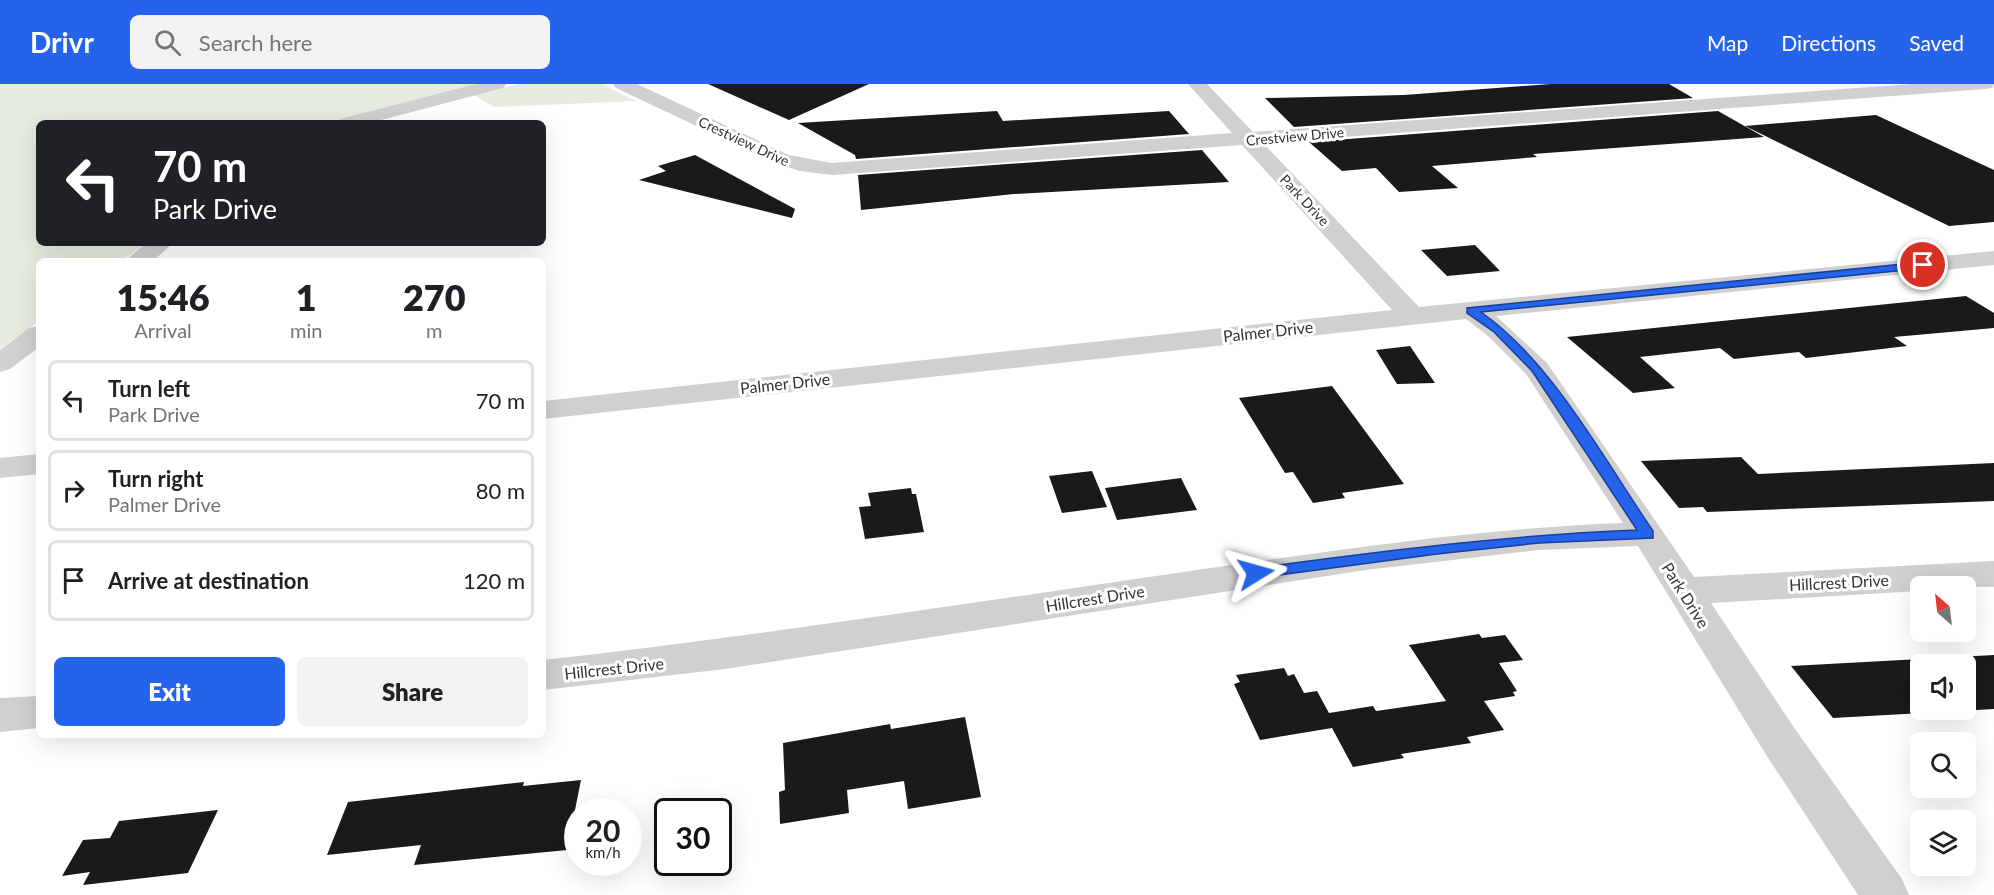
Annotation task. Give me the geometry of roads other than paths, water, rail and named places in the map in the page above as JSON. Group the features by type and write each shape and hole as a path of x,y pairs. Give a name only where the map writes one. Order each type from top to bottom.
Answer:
{"street":[{"path":"359,120 497,84"},
{"name":"Crestview Drive","path":"622,84 782,159 820,168 862,168 1986,84"},
{"name":"Park Drive","path":"1197,84 1412,316"},
{"path":"140,258 156,246"},
{"name":"Palmer Drive","path":"546,410 1412,316 1994,258"},
{"name":"Park Drive","path":"1471,310 1498,330 1537,369 1648,534 1780,741 1885,895"},
{"path":"0,363 36,336"},
{"path":"0,468 36,464"},
{"name":"Hillcrest Drive","path":"546,675 725,654 1366,558 1539,538 1648,534"},
{"name":"Hillcrest Drive","path":"1683,591 1994,574"},
{"path":"0,715 36,712"}]}
